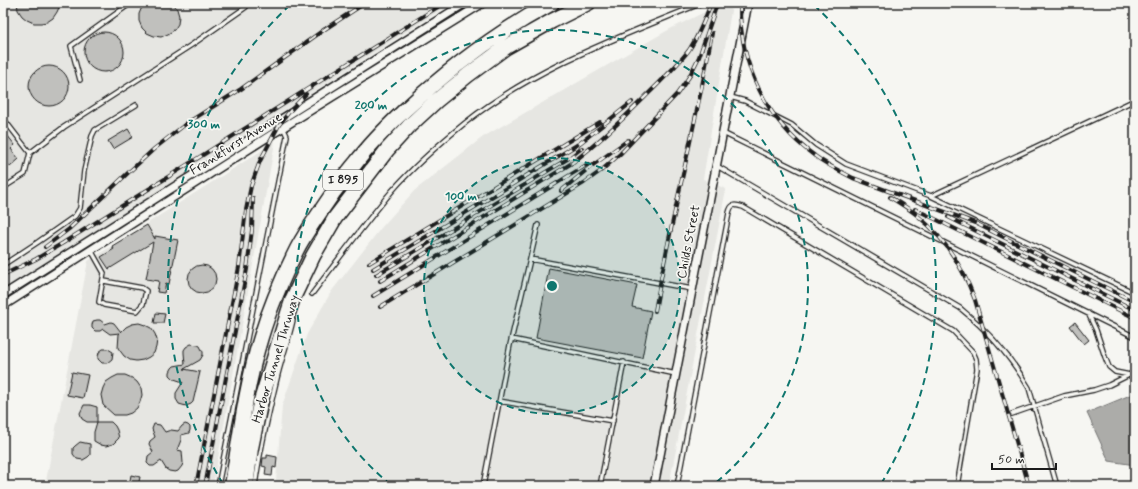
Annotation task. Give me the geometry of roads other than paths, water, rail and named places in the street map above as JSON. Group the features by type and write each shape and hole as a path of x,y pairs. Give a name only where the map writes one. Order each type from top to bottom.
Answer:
{"highway":[{"name":"Harbor Tunnel Thruway","path":"246,486 247,434 255,356 283,279 298,248 324,207 351,169 386,128 429,88 484,45 517,23 552,3"},
{"name":"Harbor Tunnel Thruway","path":"232,486 247,434 260,404 288,313 298,287 313,256 335,218 387,150 410,125 436,101 468,75 506,48 552,21 588,3"}],"street":[{"name":"Frankfurst Avenue","path":"3,306 91,250 465,3"},
{"name":"Frankfurst Avenue","path":"3,295 281,124 482,3"},
{"name":"Childs Street","path":"654,486 748,3"}],"lane":[{"path":"80,80 71,46 131,3"},
{"path":"3,188 25,174 30,153 64,127 193,44 246,7 246,3"},
{"path":"312,294 393,190 418,164 466,122 520,85 549,69 578,55 702,3"},
{"path":"730,97 745,101 792,125 816,145 846,164 931,196 1135,293"},
{"path":"931,196 1135,100"},
{"path":"3,264 75,216 80,208 84,171 92,136 95,130 136,105"},
{"path":"3,118 30,153"},
{"path":"255,486 258,463 247,434 286,136 281,124"},
{"path":"723,133 1135,337"},
{"path":"716,165 960,308 974,320 1008,357 1021,374 1029,388 1057,486"},
{"path":"677,486 730,208 737,205 953,331 973,352 976,359 976,369 957,486"},
{"path":"483,486 512,339 538,225"},
{"path":"91,250 104,273 104,281 99,302 104,305 137,311 143,304 146,291 142,288 104,281"},
{"path":"530,259 692,289"},
{"path":"294,310 298,287"},
{"path":"1088,313 1096,330 1104,357 1109,367 1115,372 1130,375"},
{"path":"218,486 247,434 268,412 290,334 293,318"},
{"path":"512,339 676,374"},
{"path":"600,486 624,362"},
{"path":"1012,414 1064,396 1094,390 1109,385 1135,372"},
{"path":"499,401 613,421"}],"railway":[{"path":"45,247 69,229 154,149 187,123 241,89 325,29 365,3"},
{"path":"3,275 36,259 63,243 444,3"},
{"path":"380,281 572,163 610,131 668,74 684,56 699,33 711,3"},
{"path":"740,3 744,47 750,69 759,89 769,108 782,126 815,156 853,178 975,223 1135,302"},
{"path":"380,307 584,183 620,154 677,94 689,77 699,57 717,4"},
{"path":"655,311 668,241 699,103 712,33"},
{"path":"196,486 239,267 246,210 251,186 260,161 279,125 306,94"},
{"path":"373,269 580,143 632,102"},
{"path":"369,263 600,122"},
{"path":"561,191 589,168 628,140"},
{"path":"376,275 569,158 582,148"},
{"path":"373,296 588,164"},
{"path":"890,197 915,213 937,234 952,254 965,276 975,300 1029,486"},
{"path":"205,486 247,269 252,230 253,198"},
{"path":"915,209 1135,318"},
{"path":"948,217 1135,310"}]}
